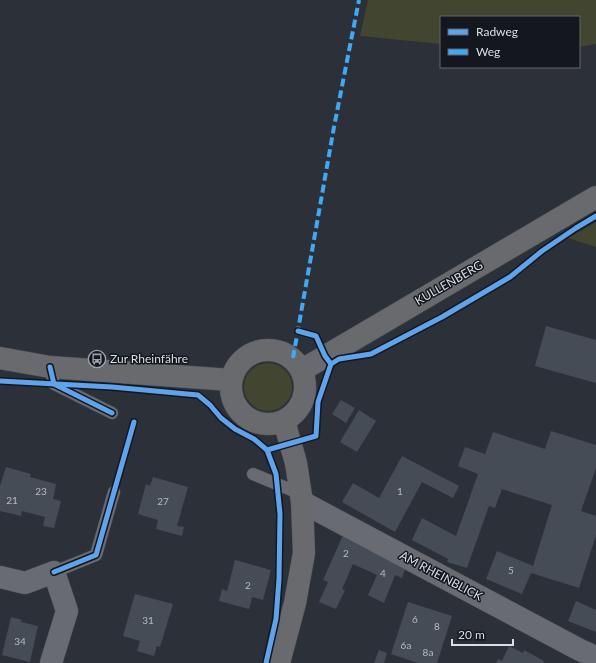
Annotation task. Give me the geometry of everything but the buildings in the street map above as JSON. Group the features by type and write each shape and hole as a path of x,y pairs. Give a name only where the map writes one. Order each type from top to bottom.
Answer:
{"street":[{"name":"KULLENBERG","path":"302,370 596,197"},
{"path":"268,349 281,352 293,358 302,370 306,385 305,395 300,408 284,421 269,425 261,424 247,418 234,402 231,391 231,380 240,363 248,355 268,349"},
{"path":"0,358 50,367 231,380"},
{"path":"279,663 296,603 304,552 301,498 296,463 284,421"},
{"name":"AM RHEINBLICK","path":"301,498 584,657"},
{"path":"0,577 25,583 54,572 67,611 51,663"}],"lane":[{"path":"50,367 54,384 112,413"},
{"path":"253,474 301,498"},
{"path":"54,572 96,555 114,492"}],"green space":[{"path":"368,0 596,0 596,44 580,47 580,16 440,16 440,44 360,36"},
{"path":"596,222 596,247 568,238"},
{"path":"268,363 277,365 285,370 290,378 292,387 290,396 285,404 277,409 268,411 259,409 251,404 246,396 244,387 246,378 251,370 259,365"}],"marked path":[{"path":"293,358 334,127 359,0"}],"cycle path":[{"path":"0,381 112,387 198,395 210,405 221,418 235,429 254,439 267,450 316,436 318,402 331,364 339,359 371,354 442,317 510,277 542,251 596,216"},
{"path":"298,331 316,336 325,356 331,364"},
{"path":"50,367 54,384 112,413"},
{"path":"54,572 96,555 134,422"},
{"path":"266,663 276,619 279,579 280,514 276,474 267,450"}],"place":[{"name":"Zur Rheinfähre","path":"97,359"}]}
